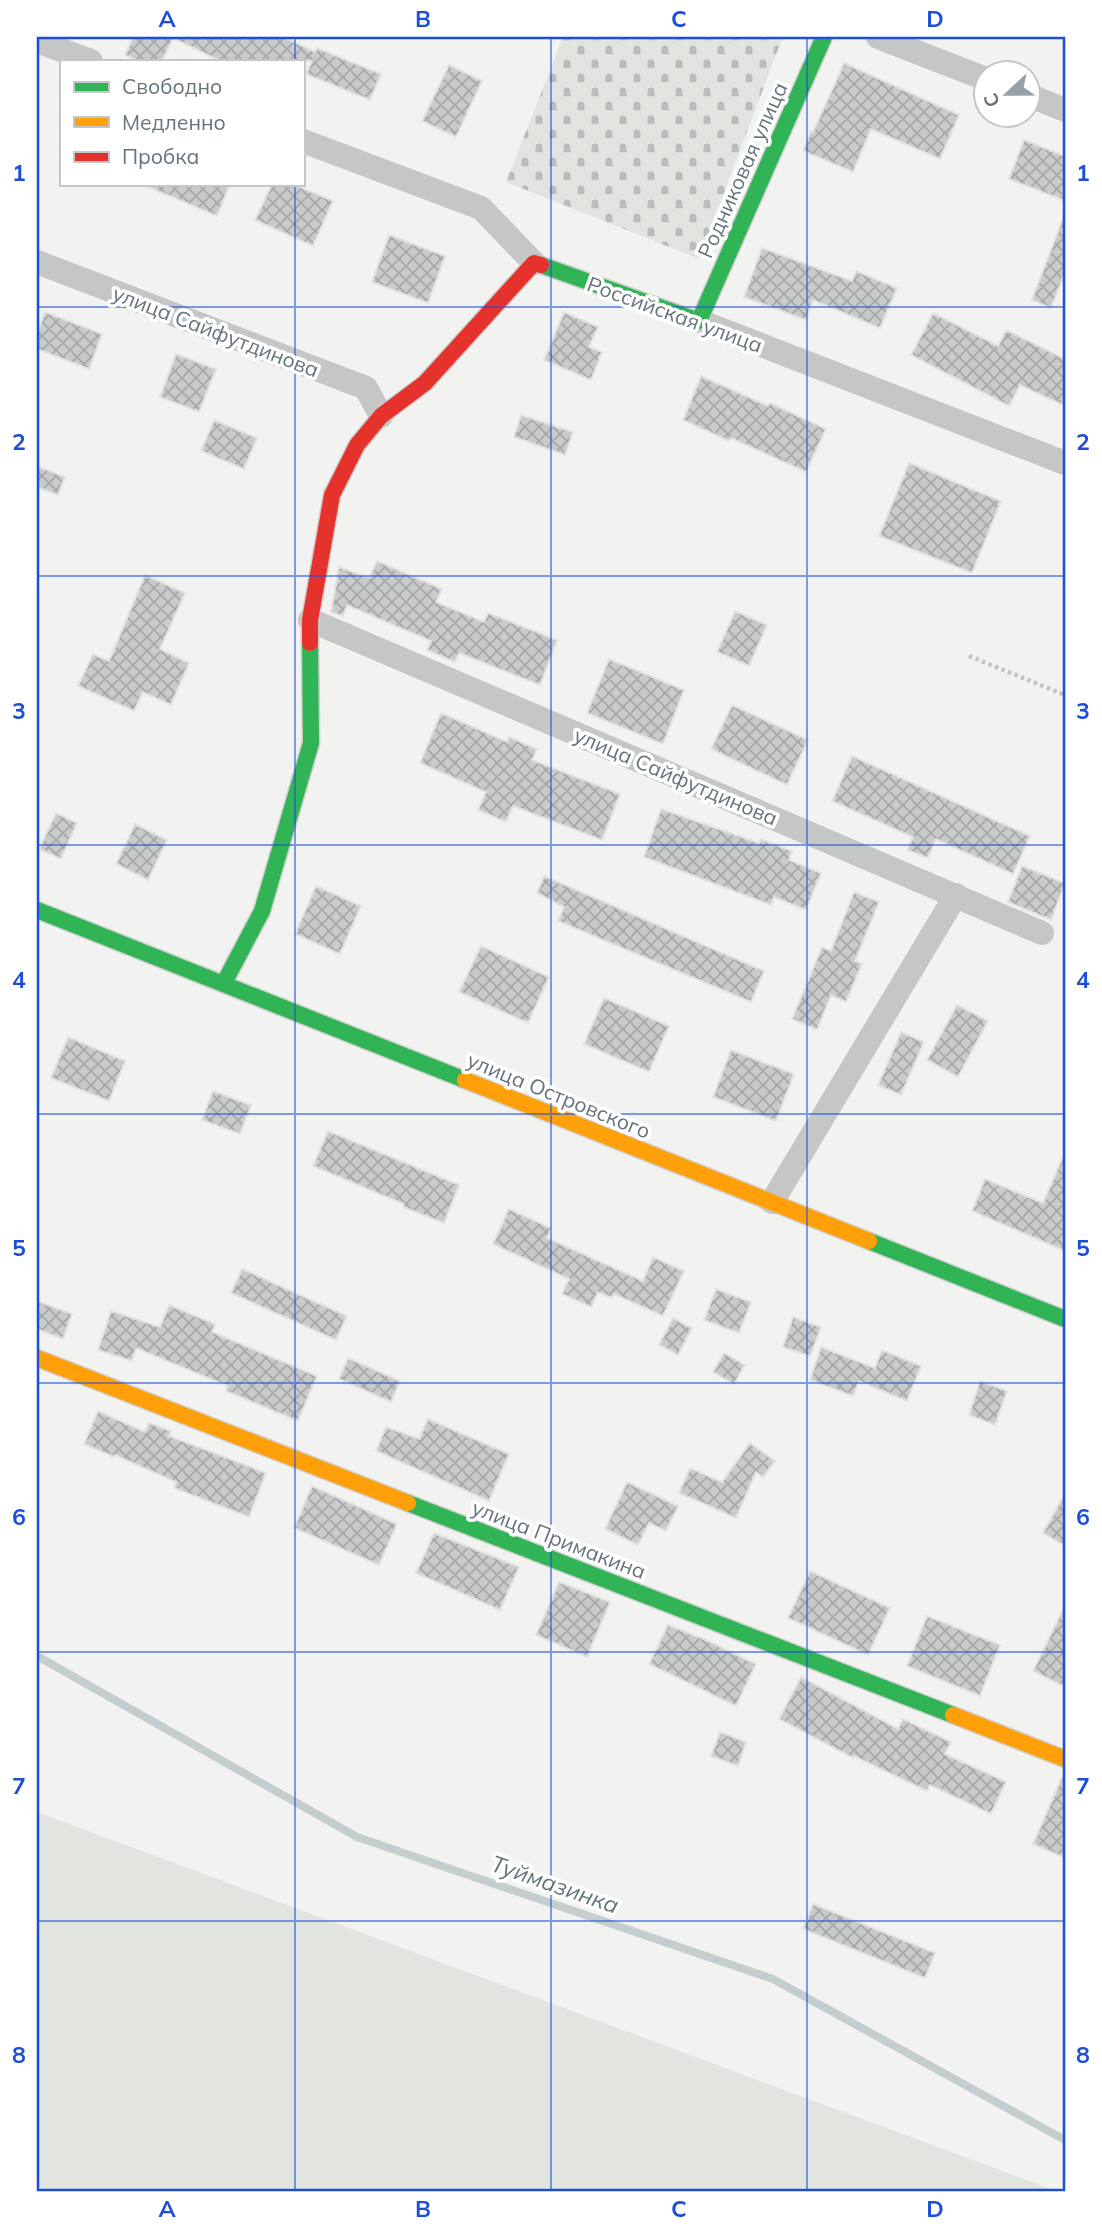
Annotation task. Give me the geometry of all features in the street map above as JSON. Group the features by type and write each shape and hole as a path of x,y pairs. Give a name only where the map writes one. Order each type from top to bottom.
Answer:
{"street":[{"name":"Родниковая улица","path":"699,321 824,37"},
{"path":"878,37 972,74"},
{"path":"37,41 88,60"},
{"path":"1042,101 1065,110"},
{"name":"Российская улица","path":"304,141 481,208 534,263 699,321 1065,463"},
{"name":"улица Сайфутдинова","path":"37,262 366,388 381,415"},
{"path":"224,983 261,911 312,743 310,620 332,495 357,445 381,415 425,383 534,263"},
{"name":"улица Сайфутдинова","path":"310,620 1042,933"},
{"path":"772,1202 956,895"},
{"name":"улица Островского","path":"37,910 1065,1319"},
{"name":"улица Примакина","path":"37,1358 1065,1759"}],"path":[{"path":"969,656 1065,695"}],"green space":[{"path":"563,37 782,39 699,259 506,182"},
{"path":"37,1812 1056,2191 37,2191"}],"building":[{"path":"133,37 284,37 315,52 317,48 381,74 370,100 306,74 312,61 218,60 173,38 162,60 136,60 125,55"},
{"path":"844,63 959,115 940,159 871,129 853,172 803,151"},
{"path":"449,65 482,81 456,137 422,121"},
{"path":"1024,140 1065,156 1065,201 1009,179"},
{"path":"146,186 229,186 217,216"},
{"path":"271,186 298,186 333,201 313,246 255,220"},
{"path":"1063,218 1065,272 1051,308 1032,300"},
{"path":"389,235 445,256 428,303 372,282"},
{"path":"762,248 852,281 856,271 897,288 880,328 813,300 806,320 744,297"},
{"path":"45,312 102,334 89,369 37,349 37,334"},
{"path":"564,312 598,327 589,347 602,352 591,380 544,360"},
{"path":"933,313 998,346 1006,330 1065,359 1065,406 1020,385 1009,406 911,355"},
{"path":"176,354 216,369 199,412 160,397"},
{"path":"701,376 826,429 806,472 731,438 729,441 683,420"},
{"path":"521,415 573,432 565,455 514,437"},
{"path":"214,420 257,438 244,469 201,451"},
{"path":"909,463 1001,501 972,573 879,536"},
{"path":"37,466 65,477 58,495 37,487"},
{"path":"377,561 442,589 436,602 484,622 488,613 557,640 540,685 459,653 455,662 427,650 431,641 347,605 343,616 331,612 339,567 369,578"},
{"path":"145,575 185,593 160,649 189,663 171,705 143,692 134,711 78,686 93,654 109,661"},
{"path":"735,611 767,625 749,666 717,652"},
{"path":"609,659 684,690 663,744 587,713"},
{"path":"732,705 808,740 787,785 711,749"},
{"path":"441,713 507,742 509,737 537,749 532,760 620,794 602,840 513,806 506,822 478,810 486,792 420,763"},
{"path":"852,756 1030,836 1013,874 936,839 928,858 907,850 913,837 832,801"},
{"path":"661,809 759,843 761,839 792,851 789,860 821,873 806,910 774,897 771,905 644,857"},
{"path":"56,813 77,823 61,859 39,849"},
{"path":"135,824 167,840 148,880 116,864"},
{"path":"1022,866 1065,883 1051,920 1008,902"},
{"path":"544,876 764,971 751,1002 558,921 564,907 537,893"},
{"path":"316,886 361,906 340,954 295,934"},
{"path":"854,892 879,902 855,961 862,964 846,1002 831,995 817,1030 792,1019 822,947 831,951"},
{"path":"481,946 549,977 528,1023 459,992"},
{"path":"604,998 669,1026 649,1072 584,1044"},
{"path":"957,1005 988,1021 958,1077 927,1060"},
{"path":"901,1032 924,1042 901,1095 878,1085"},
{"path":"68,1037 125,1061 109,1101 51,1078"},
{"path":"731,1050 794,1074 776,1121 713,1097"},
{"path":"213,1091 251,1105 240,1134 202,1120"},
{"path":"328,1131 459,1185 444,1223 313,1166"},
{"path":"1065,1152 1065,1251 972,1211 985,1179 1043,1203"},
{"path":"509,1209 551,1228 547,1238 643,1281 653,1257 684,1271 663,1316 614,1294 612,1298 598,1292 591,1307 562,1294 569,1279 493,1244"},
{"path":"242,1269 347,1316 336,1340 231,1293"},
{"path":"716,1289 751,1302 739,1333 704,1320"},
{"path":"37,1301 72,1314 63,1339 37,1329"},
{"path":"169,1305 215,1324 212,1332 317,1376 298,1421 226,1391 228,1386 136,1348 132,1361 98,1350 111,1311 160,1327"},
{"path":"793,1317 821,1327 810,1356 783,1347"},
{"path":"673,1318 692,1328 678,1355 659,1345"},
{"path":"821,1347 875,1368 882,1350 921,1366 907,1401 859,1381 853,1396 810,1380"},
{"path":"724,1353 745,1365 734,1384 713,1372"},
{"path":"348,1358 400,1381 391,1402 339,1379"},
{"path":"980,1381 1007,1391 995,1425 969,1415"},
{"path":"98,1411 145,1432 149,1423 171,1431 169,1436 266,1473 249,1517 174,1488 176,1482 84,1444"},
{"path":"428,1419 509,1454 489,1501 376,1451 386,1427 419,1439"},
{"path":"750,1443 775,1461 763,1477 756,1472 736,1518 679,1493 690,1468 722,1482"},
{"path":"627,1482 678,1506 666,1531 649,1523 638,1545 605,1529"},
{"path":"312,1486 397,1524 379,1565 294,1528"},
{"path":"1065,1493 1065,1546 1043,1533"},
{"path":"434,1533 519,1567 500,1610 416,1573"},
{"path":"810,1571 890,1608 868,1655 788,1618"},
{"path":"559,1582 610,1602 587,1657 536,1635"},
{"path":"1065,1605 1065,1687 1033,1671"},
{"path":"927,1616 1000,1645 980,1696 907,1666"},
{"path":"668,1625 756,1664 736,1706 649,1664"},
{"path":"801,1677 898,1729 903,1719 951,1742 945,1754 1006,1782 991,1814 930,1785 927,1791 854,1756 853,1758 779,1719"},
{"path":"720,1732 746,1742 738,1766 711,1756"},
{"path":"1062,1777 1065,1778 1065,1858 1033,1844"},
{"path":"813,1904 935,1953 925,1978 803,1929"}],"waterway":[{"name":"Туймазинка","path":"37,1656 357,1837 773,1979 1065,2140"}],"traffic: fast":[{"path":"541,265 699,321 824,37"},
{"path":"224,983 262,911 311,743 310,643"},
{"path":"37,910 465,1080"},
{"path":"869,1241 1065,1319"},
{"path":"408,1503 953,1715"}],"traffic: slow":[{"path":"465,1080 869,1241"},
{"path":"37,1358 408,1503"},
{"path":"953,1715 1065,1759"}],"traffic: jam":[{"path":"310,643 310,620 332,495 357,445 381,416 425,383 534,263 541,265"}]}
